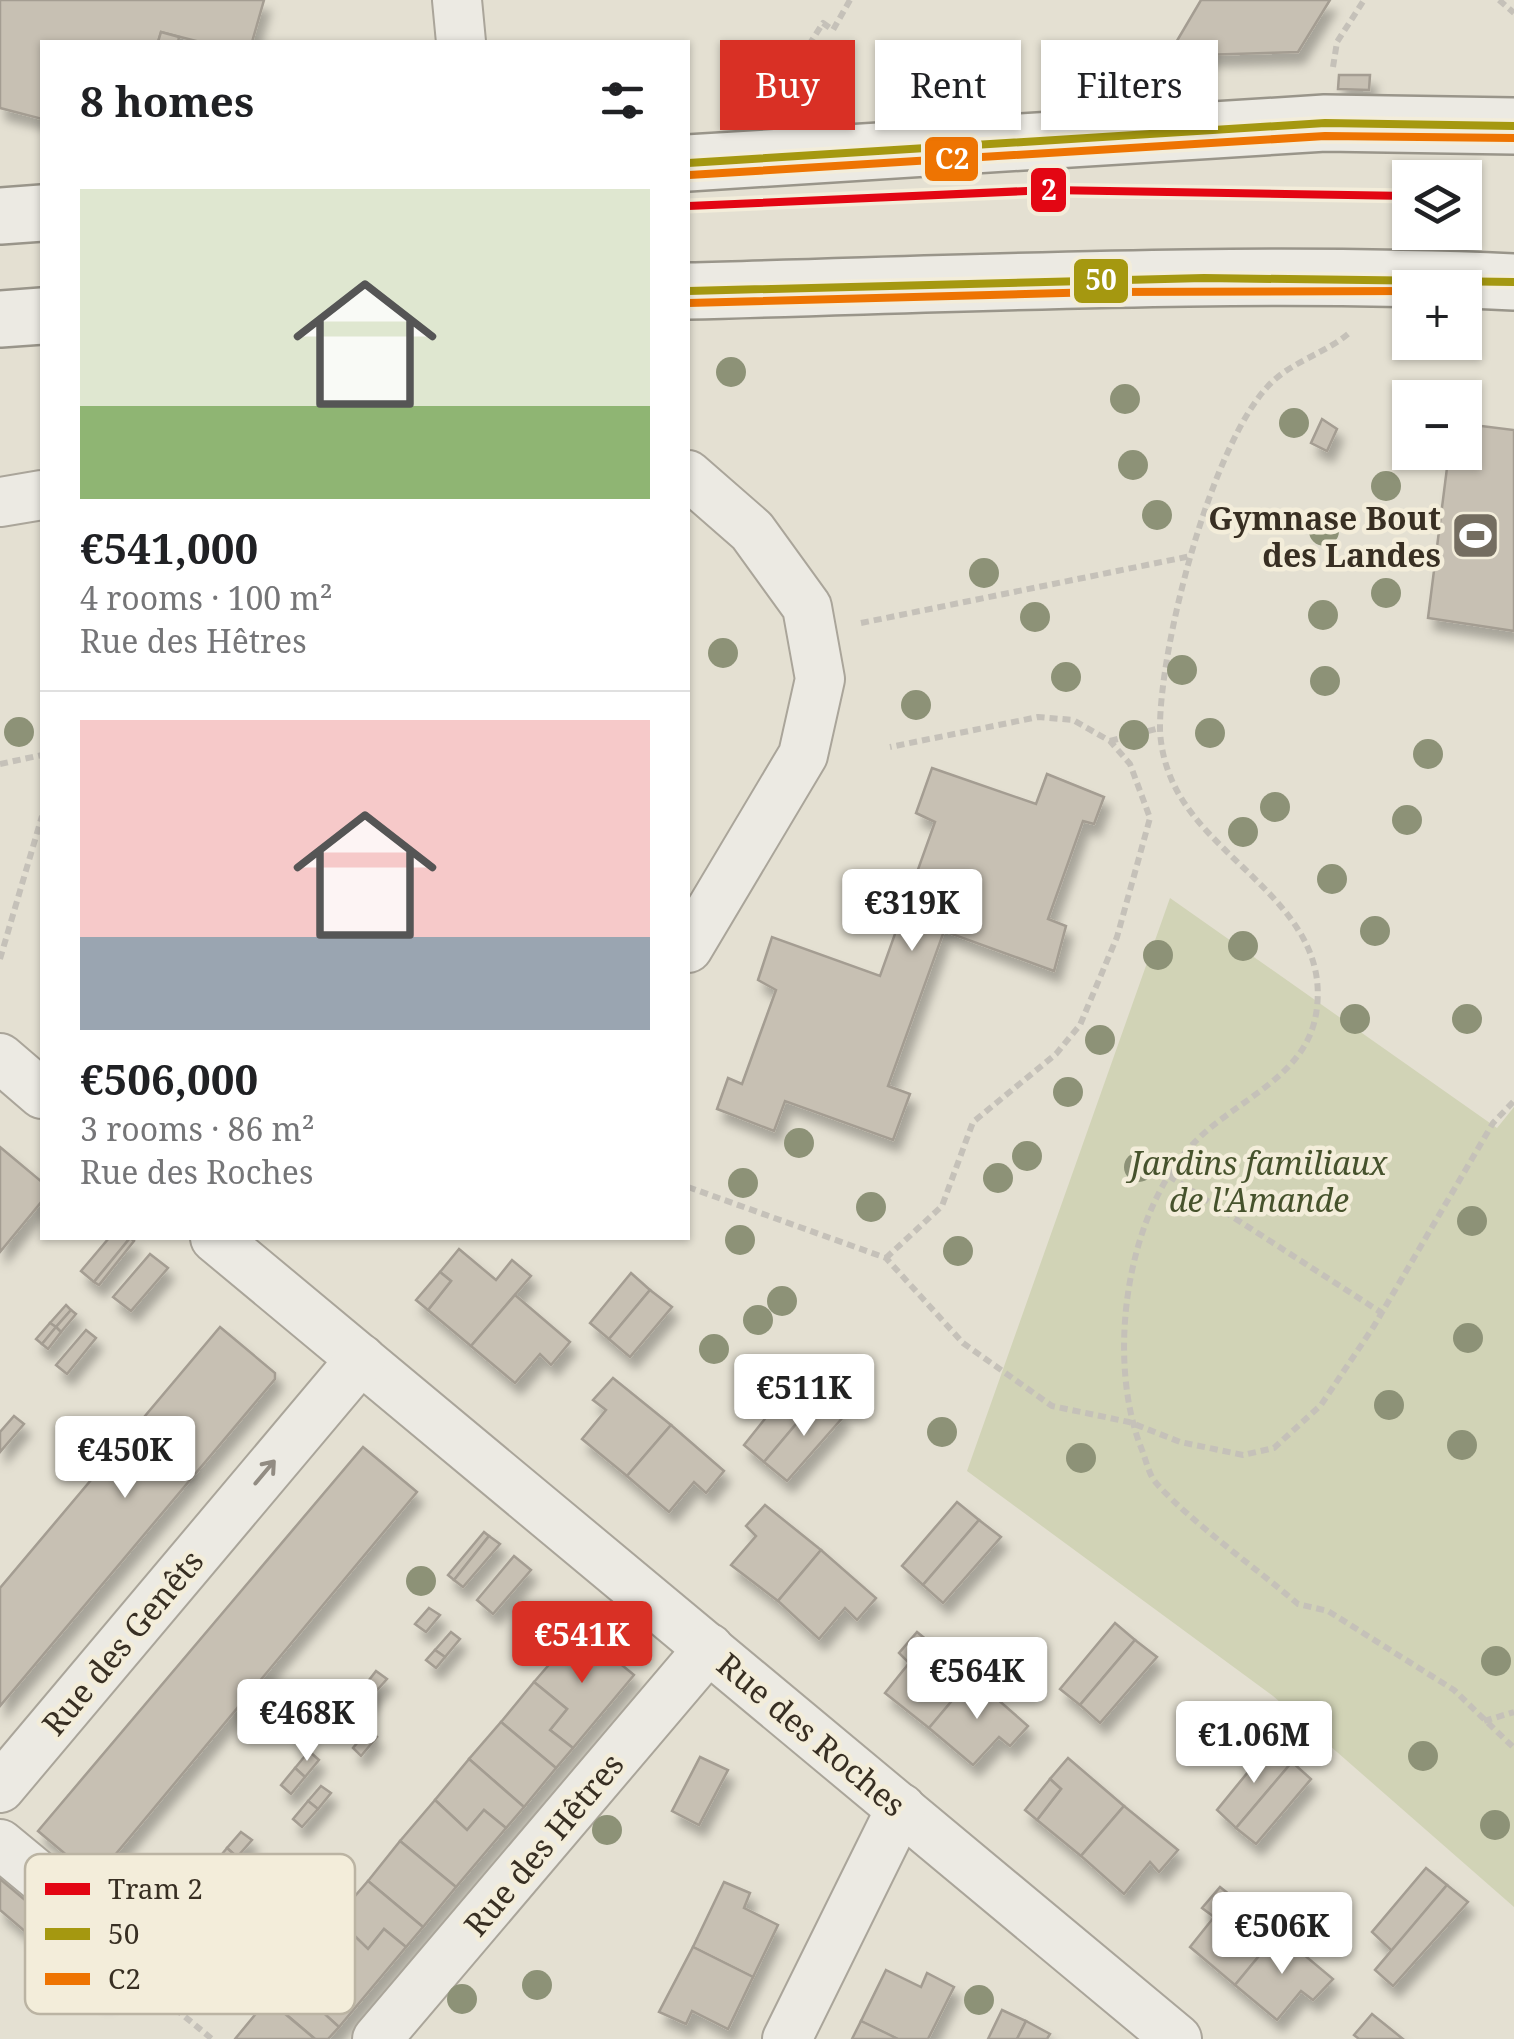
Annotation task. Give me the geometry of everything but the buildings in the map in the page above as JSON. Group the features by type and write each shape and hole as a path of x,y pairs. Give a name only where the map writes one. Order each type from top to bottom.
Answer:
{"main road":[{"path":"690,162 1325,123 1514,126"},
{"path":"0,216 40,213"},
{"path":"690,291 1392,277"},
{"path":"1482,281 1514,282"},
{"path":"0,319 40,316"}],"street":[{"path":"457,0 461,40"},
{"path":"690,477 752,531 807,607 820,679 803,755 690,945"},
{"path":"0,502 40,495"},
{"path":"0,1058 40,1092"},
{"name":"Rue des Roches","path":"217,1240 1177,2039"},
{"name":"Rue des Genêts","path":"0,1788 361,1359"},
{"name":"Rue des Hêtres","path":"377,2039 709,1648"},
{"path":"787,2039 901,1808"},
{"path":"0,1844 25,1865"}],"path":[{"path":"778,156 772,104 823,23 833,30 850,0"},
{"path":"1325,123 1337,42 1364,0"},
{"path":"1499,0 1514,13"},
{"path":"1392,283 1365,320 1338,343 1272,382 1258,400 1211,486 1179,600 1160,728 1164,759 1180,796 1217,846 1305,934 1318,1006 1300,1052 1281,1078 1250,1096 1192,1144 1152,1208 1130,1282 1124,1358 1130,1422 1154,1482 1298,1604 1328,1611 1454,1690 1514,1748"},
{"path":"811,633 1191,556"},
{"path":"886,1258 942,1206 972,1122 1056,1054 1080,1025 1097,990 1150,818 1144,792 1130,764 1110,741 1073,720 1038,717 890,747"},
{"path":"1110,741 1160,728"},
{"path":"0,764 40,756"},
{"path":"0,959 40,823"},
{"path":"690,1189 886,1258 963,1343 1052,1406 1130,1422 1222,1453 1243,1455 1274,1448 1322,1405 1382,1313 1457,1180 1493,1123 1514,1101"},
{"path":"1170,1176 1382,1313"},
{"path":"1484,1721 1514,1712"},
{"path":"181,2014 212,2039"}],"green space":[{"name":"Jardins familiaux de l'Amande","path":"1170,898 1497,1128 1514,1107 1514,1907 1273,1696 967,1471"}],"tram line":[{"name":"2","path":"690,206 1049,190 1392,196"}],"transit line":[{"name":"50","path":"690,163 1325,123 1514,126"},
{"name":"C2","path":"690,175 1325,136 1514,138"},
{"name":"50","path":"690,291 1204,278 1514,282"},
{"name":"C2","path":"690,303 1101,292 1392,291"}],"place":[{"name":"Gymnase Bout des Landes","path":"1476,535"}]}
